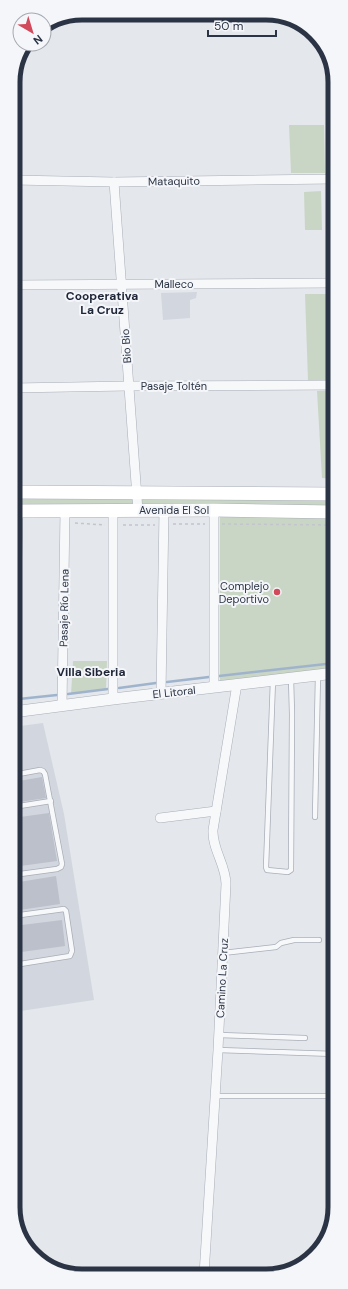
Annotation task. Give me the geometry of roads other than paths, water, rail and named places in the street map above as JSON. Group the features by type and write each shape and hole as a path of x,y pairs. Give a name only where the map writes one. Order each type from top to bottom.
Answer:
{"main road":[{"name":"Avenida El Sol","path":"20,492 328,494"},
{"name":"Avenida El Sol","path":"20,511 65,517 113,511 164,510 214,517 328,512"}],"street":[{"name":"Mataquito","path":"20,180 114,182 328,179"},
{"name":"Bio Bio","path":"114,182 138,511"},
{"name":"Malleco","path":"20,285 328,283"},
{"name":"Pasaje Toltén","path":"20,388 328,385"},
{"path":"161,693 164,510"},
{"path":"113,511 113,699"},
{"name":"Pasaje Río Lena","path":"62,706 65,517"},
{"path":"214,517 214,687"},
{"name":"El Litoral","path":"20,711 328,673"},
{"name":"Camino La Cruz","path":"204,1269 219,1035 226,879 213,842 212,830 237,684"},
{"path":"160,818 216,811"}],"lane":[{"path":"315,817 318,674"},
{"path":"273,680 266,867 268,870 288,872 291,870 291,678"},
{"path":"20,774 40,770 45,774 62,864 58,869 20,874"},
{"path":"20,806 51,801"},
{"path":"20,915 66,911 72,951 70,956 20,964"},
{"path":"223,953 276,948 281,943 294,940 319,940"},
{"path":"219,1035 305,1038"},
{"path":"218,1050 328,1054"},
{"path":"215,1096 328,1096"}],"waterway":[{"path":"219,676 328,664"},
{"path":"167,682 209,677"},
{"path":"119,688 156,683"},
{"path":"68,694 108,689"},
{"path":"20,699 57,695"}],"place":[{"name":"Complejo Deportivo","path":"277,592"}],"district":[{"name":"Cooperativa La Cruz","path":"102,303"},
{"name":"Villa Siberia","path":"91,672"}]}
